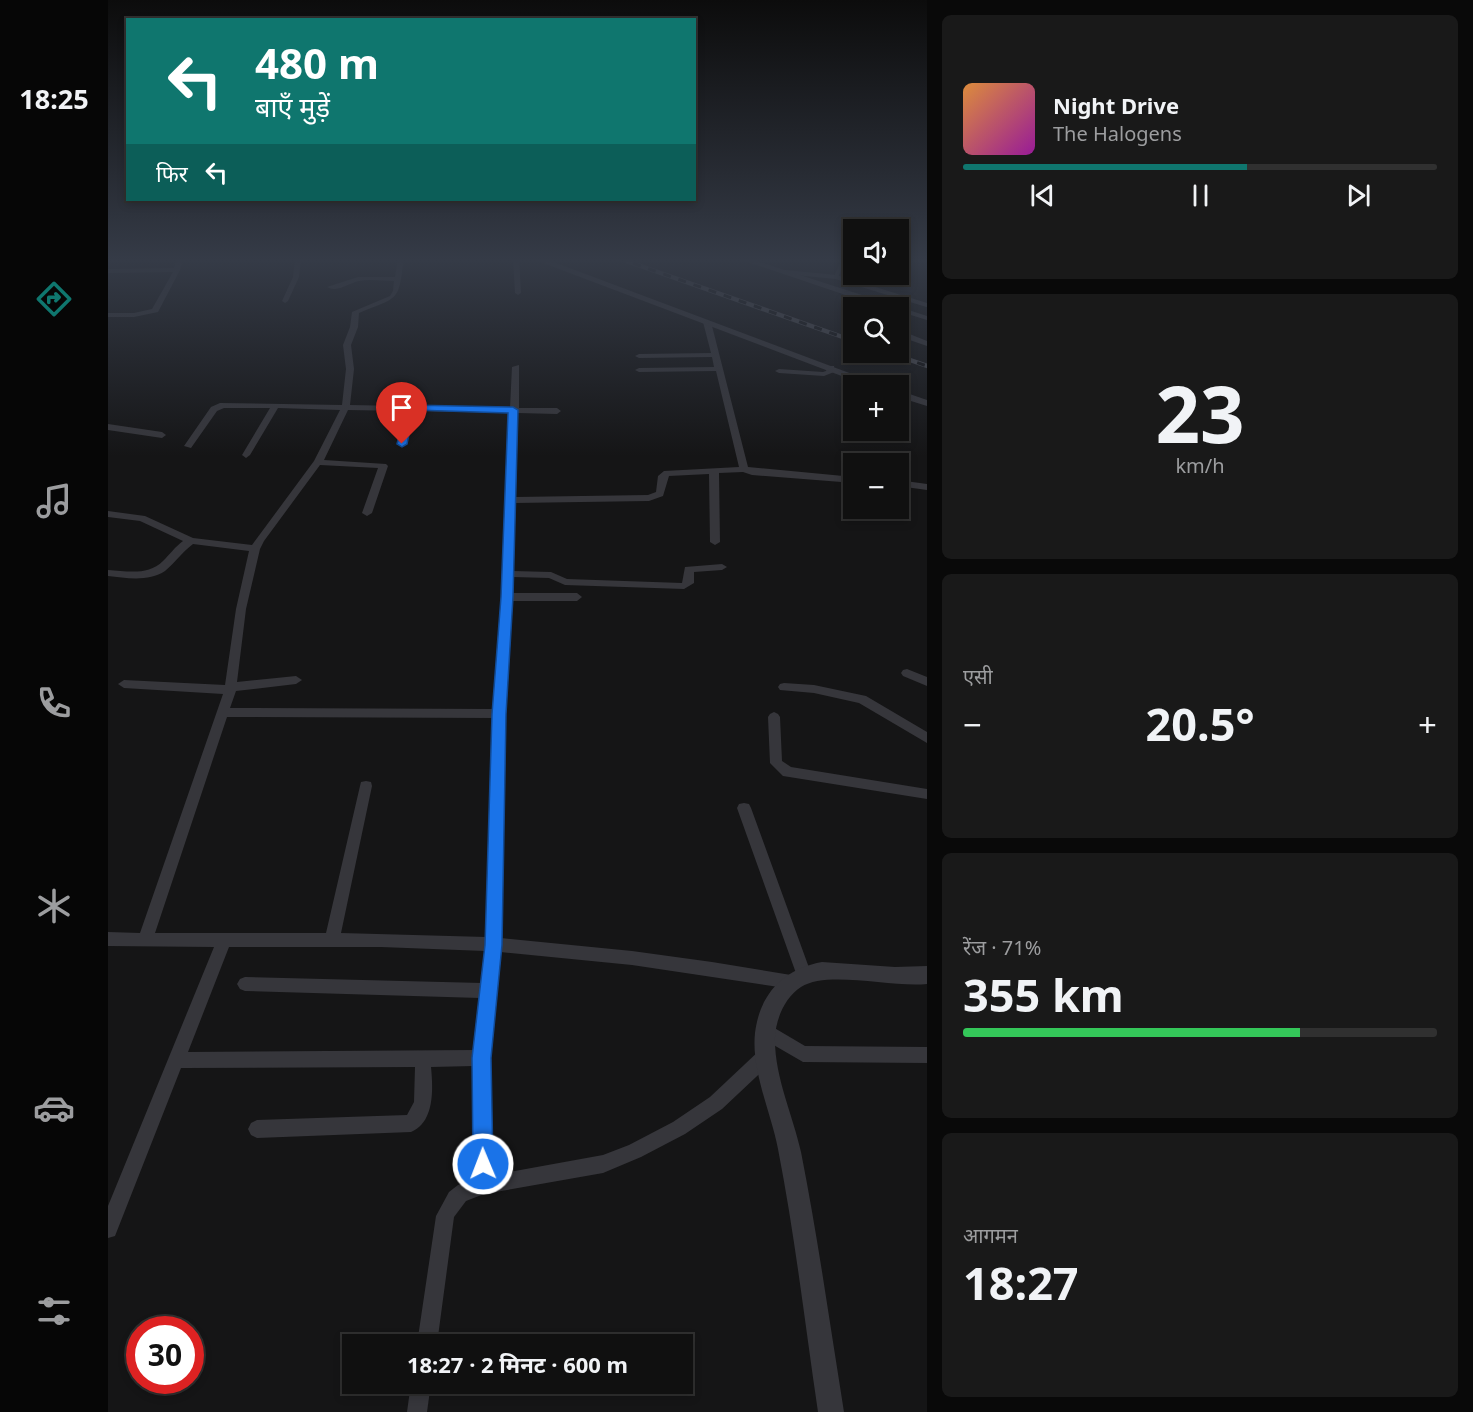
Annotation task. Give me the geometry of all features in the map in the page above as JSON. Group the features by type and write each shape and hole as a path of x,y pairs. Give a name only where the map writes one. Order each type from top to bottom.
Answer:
{"street":[{"path":"145,940 230,688 241,609 255,549 259,540 318,462 346,406 350,369 347,345 354,324"},
{"path":"707,324 744,469"},
{"path":"712,324 850,375"},
{"path":"909,337 927,344"},
{"path":"639,356 715,355"},
{"path":"484,1185 482,1058 493,945 499,714 507,597 516,367"},
{"path":"779,371 824,374 830,372 831,368"},
{"path":"639,370 718,369"},
{"path":"909,397 927,403"},
{"path":"246,455 276,405"},
{"path":"188,446 216,406 346,406 557,411"},
{"path":"402,444 410,407"},
{"path":"108,426 162,435"},
{"path":"318,462 384,466 367,513"},
{"path":"510,501 649,498 660,494 663,476 667,473 744,469 752,472 843,479"},
{"path":"714,470 716,542"},
{"path":"909,485 927,487"},
{"path":"108,514 142,518 191,541 255,549"},
{"path":"108,573 137,575 153,573 160,570 178,549 191,541"},
{"path":"508,574 551,575 565,582 684,586 689,583 689,569 722,567"},
{"path":"507,597 577,597"},
{"path":"907,673 927,682"},
{"path":"124,684 230,688 296,680"},
{"path":"784,687 814,688 862,699 927,738"},
{"path":"222,712 499,714"},
{"path":"774,717 776,763 788,772 927,794"},
{"path":"332,941 366,786"},
{"path":"744,808 798,979"},
{"path":"108,939 225,939 493,945 699,965 798,979 827,971 902,977 927,975"},
{"path":"108,1229 225,939"},
{"path":"798,979 770,1016 766,1031 767,1055 789,1147 831,1412"},
{"path":"245,984 489,991"},
{"path":"766,1031 803,1054 927,1055"},
{"path":"428,1334 445,1216 452,1201 464,1191 484,1185 603,1164 635,1151 679,1128 716,1103 767,1055"},
{"path":"256,1129 411,1123 418,1118 422,1109 423,1058"},
{"path":"175,1060 482,1058"},
{"path":"417,1412 419,1394"}],"railway":[{"path":"805,324 843,337"},
{"path":"909,360 927,366"}],"route":[{"path":"402,444 410,407 513,410 507,597 499,714 493,945 482,1058 483,1164"}]}
